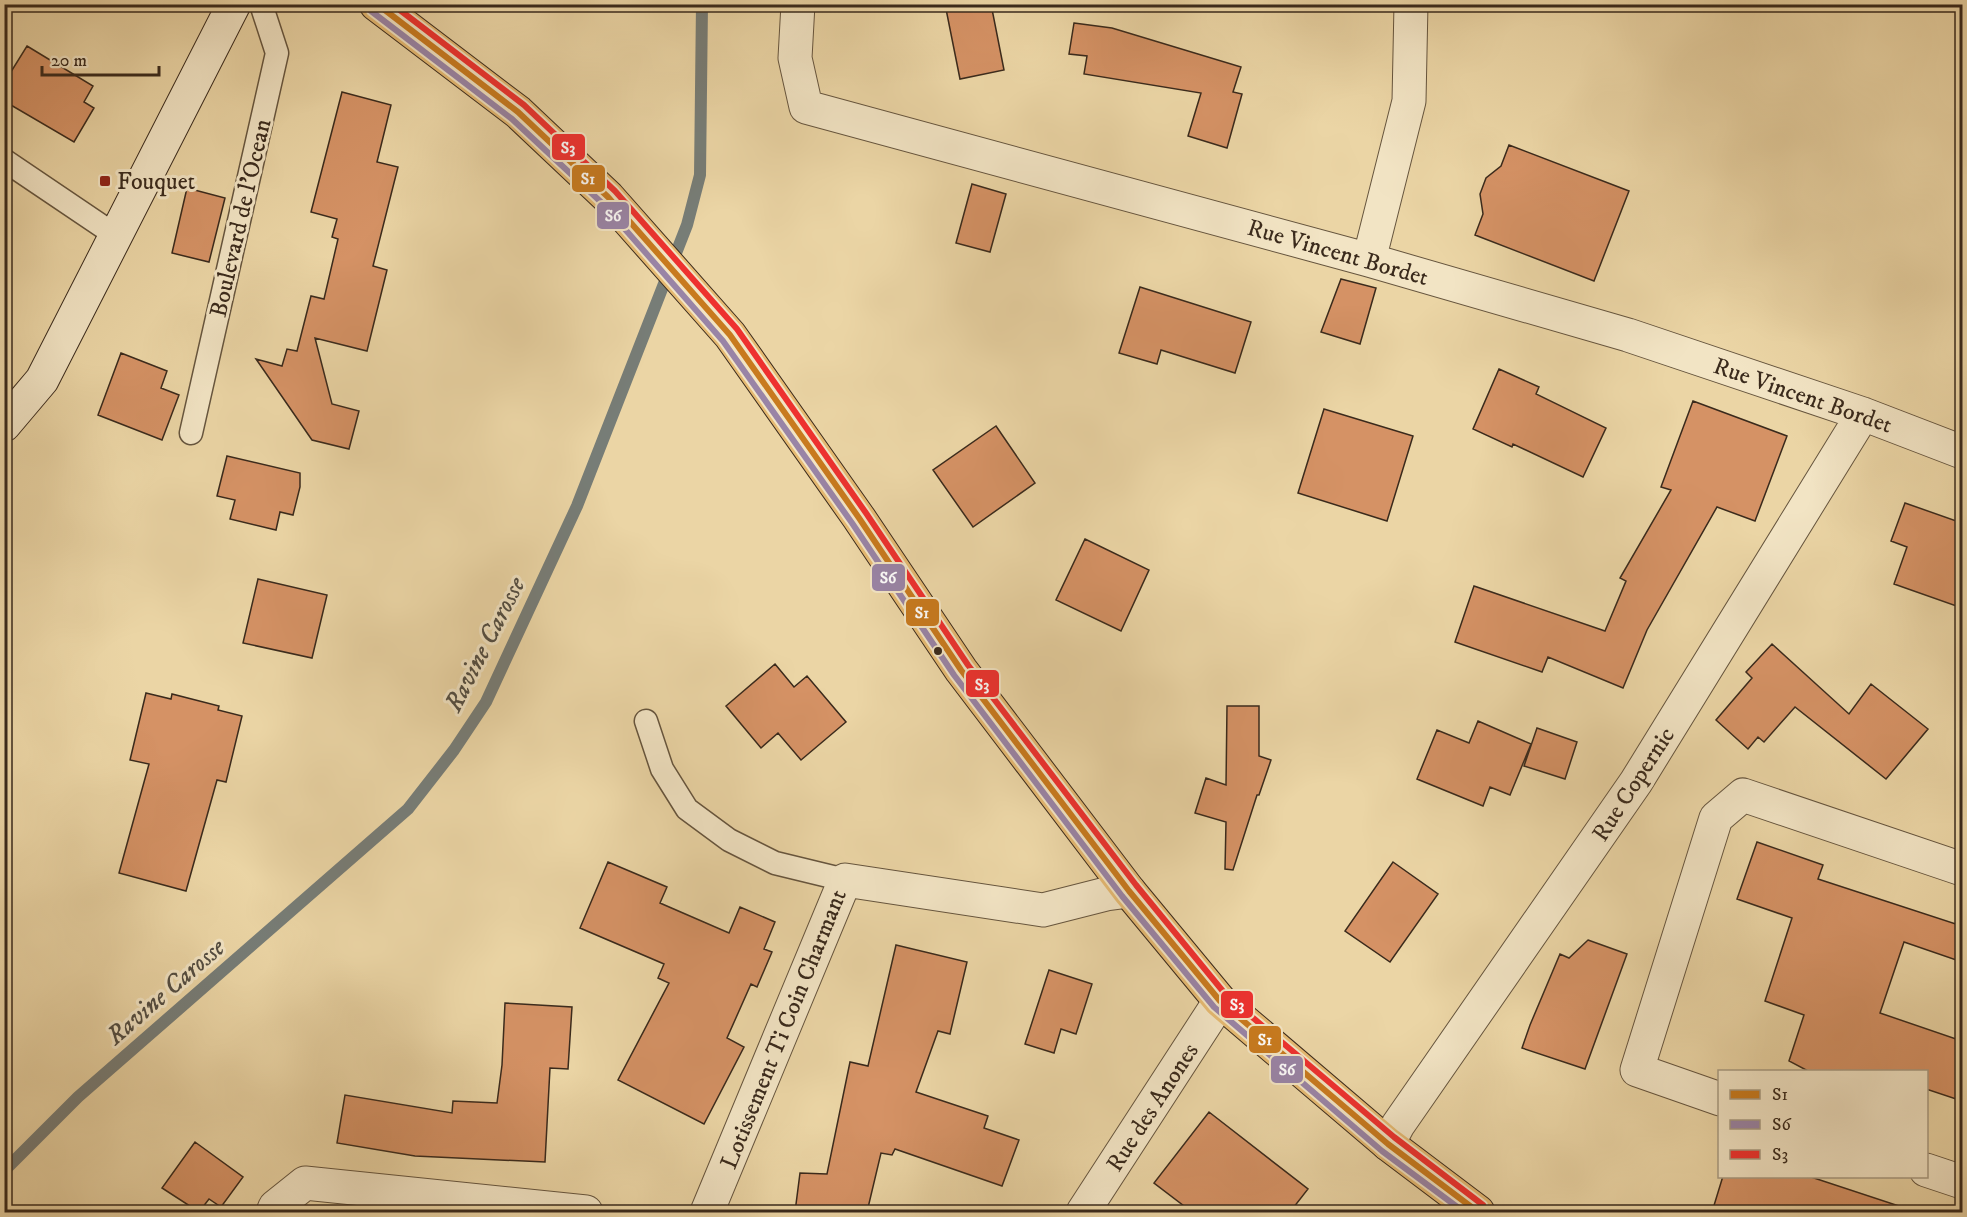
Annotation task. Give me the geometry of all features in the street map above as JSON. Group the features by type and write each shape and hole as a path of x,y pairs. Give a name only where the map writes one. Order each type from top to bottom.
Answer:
{"main road":[{"path":"376,4 518,112 608,197 730,335 859,518 961,670 1129,891 1220,1001 1388,1144 1478,1212"}],"street":[{"path":"4,425 42,380 234,4"},
{"name":"Rue Vincent Bordet","path":"798,4 795,58 806,107 1369,260 1628,335 1863,414 1962,452"},
{"path":"1369,260 1409,101 1411,4"},
{"name":"Rue Copernic","path":"1388,1144 1404,1115 1636,782 1863,414"},
{"path":"1718,1099 1637,1070 1716,818 1743,795 1962,869"},
{"name":"Lotissement Ti Coin Charmant","path":"707,1212 845,880 1043,910 1106,894 1129,891"},
{"name":"Rue des Anones","path":"1083,1212 1220,1001"},
{"path":"1928,1171 1962,1182"},
{"path":"273,1212 275,1207 305,1183 586,1212"}],"lane":[{"name":"Boulevard de l'Ocean","path":"191,433 278,53 261,4"},
{"path":"4,160 115,235"},
{"path":"646,721 663,769 687,809 729,840 775,863 845,880"}],"building":[{"path":"971,4 991,4 1004,70 960,79 946,9"},
{"path":"1074,23 1112,28 1241,67 1233,92 1242,94 1227,148 1188,136 1201,93 1084,74 1087,56 1069,54"},
{"path":"27,46 93,86 84,102 94,108 74,142 4,101 4,83"},
{"path":"342,92 391,105 377,162 398,167 373,266 387,270 367,351 315,338 332,404 359,411 349,449 312,440 256,359 282,366 287,349 297,351 311,296 324,299 338,239 332,237 337,219 311,212"},
{"path":"1509,145 1629,191 1594,281 1475,235 1483,214 1480,194 1486,178 1501,166"},
{"path":"972,184 1006,194 990,252 956,243"},
{"path":"187,188 225,198 209,262 172,253"},
{"path":"1341,279 1376,288 1360,344 1321,332"},
{"path":"1140,287 1251,322 1235,373 1161,350 1157,364 1119,353"},
{"path":"121,353 167,371 161,388 179,395 162,440 98,415"},
{"path":"1499,369 1539,387 1536,394 1606,428 1583,477 1513,444 1512,447 1473,429"},
{"path":"1693,401 1787,436 1755,521 1717,507 1647,630 1623,688 1548,657 1542,672 1455,642 1474,586 1605,631 1626,581 1620,578 1671,490 1661,487"},
{"path":"1324,409 1413,436 1387,521 1298,493"},
{"path":"996,426 1035,483 973,527 933,470"},
{"path":"227,456 300,473 300,487 293,515 280,512 276,530 230,519 235,500 217,496"},
{"path":"1905,503 1962,523 1962,608 1894,584 1907,547 1891,541"},
{"path":"1085,539 1149,570 1121,631 1056,600"},
{"path":"258,579 327,595 312,658 243,643"},
{"path":"1772,644 1849,714 1871,684 1928,729 1886,779 1795,707 1764,742 1758,737 1748,749 1716,720 1752,678 1746,672"},
{"path":"775,664 794,687 807,676 846,722 801,760 778,733 761,748 726,706"},
{"path":"146,693 171,699 172,694 219,706 218,710 242,716 226,782 217,780 186,891 119,873 149,764 130,760"},
{"path":"1227,706 1259,706 1259,756 1271,760 1259,795 1257,795 1233,870 1225,869 1226,822 1195,813 1206,778 1226,785"},
{"path":"1478,721 1531,744 1510,795 1490,787 1483,806 1417,779 1437,730 1469,743"},
{"path":"1537,728 1577,742 1565,779 1524,766"},
{"path":"1757,842 1823,865 1818,879 1962,926 1962,962 1904,942 1880,1013 1962,1041 1962,1101 1928,1090 1928,1070 1806,1070 1789,1061 1804,1015 1765,1001 1792,918 1737,899"},
{"path":"608,862 667,887 660,903 729,933 740,907 775,922 764,949 772,952 757,987 751,984 727,1038 744,1047 704,1124 618,1080 669,983 658,978 664,964 580,928"},
{"path":"1393,862 1438,894 1390,962 1345,931"},
{"path":"1588,940 1627,954 1585,1069 1522,1048 1560,954 1569,958"},
{"path":"896,945 967,962 950,1034 938,1031 916,1092 988,1116 984,1128 1019,1140 1002,1186 895,1149 892,1155 881,1153 867,1212 795,1212 800,1173 827,1174 850,1062 868,1066"},
{"path":"1049,970 1092,984 1076,1034 1061,1029 1054,1053 1025,1044"},
{"path":"505,1003 572,1007 568,1069 550,1068 545,1162 415,1156 337,1143 345,1095 452,1113 453,1101 497,1103 502,1065"},
{"path":"1209,1112 1308,1189 1290,1212 1192,1212 1154,1183"},
{"path":"195,1142 243,1177 221,1207 209,1199 199,1212 162,1188"},
{"path":"1722,1178 1814,1178 1899,1206 1898,1212 1712,1212"}],"waterway":[{"name":"Ravine Carosse","path":"4,1171 78,1097 408,809 454,750 486,702 577,506 687,225 700,175 702,4"}],"transit line":[{"name":"S1","path":"377,4 518,112 608,197 730,335 859,518 961,670 1129,891 1220,1001 1388,1144 1478,1212"},
{"name":"S3","path":"392,4 524,105 615,191 737,329 866,513 968,665 1136,885 1226,995 1394,1137 1483,1205"},
{"name":"S6","path":"371,11 512,119 602,203 723,341 852,523 954,675 1122,896 1214,1007 1382,1151 1464,1212"}],"place":[{"name":"Fouquet","path":"105,181"}]}
